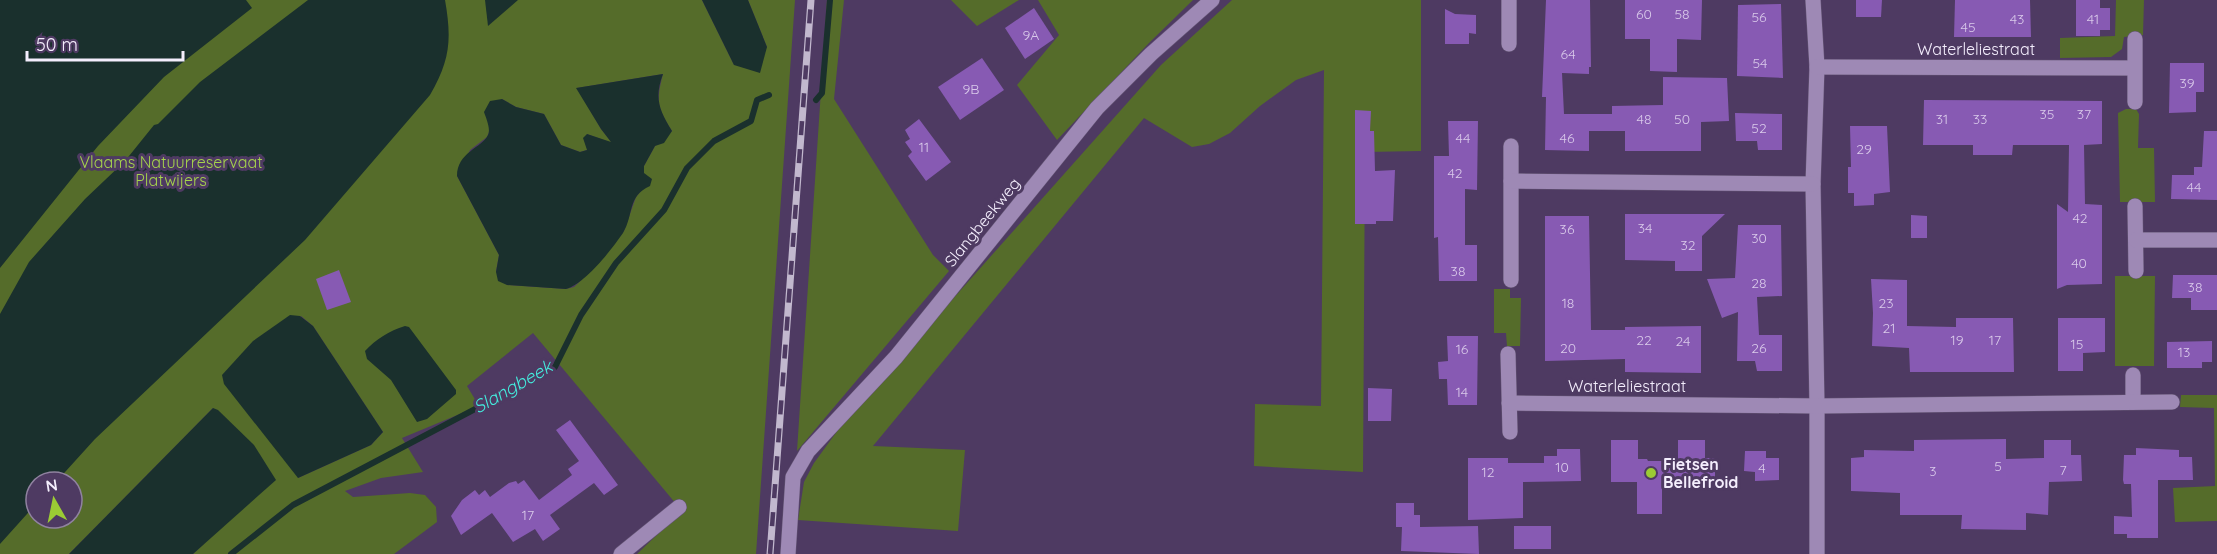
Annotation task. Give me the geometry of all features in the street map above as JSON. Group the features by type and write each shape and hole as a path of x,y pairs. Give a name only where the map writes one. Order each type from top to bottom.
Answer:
{"street":[{"name":"Slangbeekweg","path":"788,554 793,477 808,451 896,357 1097,108 1151,54 1212,0"},
{"path":"1509,0 1509,44"},
{"path":"1813,0 1816,67 1813,184 1817,554"},
{"path":"2135,102 2136,39"},
{"name":"Waterleliestraat","path":"1816,67 2134,68"},
{"path":"1511,146 1511,280"},
{"path":"1511,181 1813,184"},
{"path":"2135,206 2136,271"},
{"path":"2136,240 2217,240"},
{"path":"1508,354 1510,432"},
{"path":"2133,375 2133,402"},
{"name":"Waterleliestraat","path":"1509,403 1817,406 2172,402"},
{"path":"621,554 679,507"}],"green space":[{"name":"Vlaams Natuurreservaat Platwijers","path":"0,0 702,0 734,65 767,47 748,0 795,0 756,554 637,554 682,511 533,333 467,386 479,406 402,438 423,472 381,478 345,491 353,497 410,493 425,495 436,507 437,522 394,554 193,554 217,531 213,408 69,554 0,554","holes":["663,74 659,104 672,131 655,146 644,166 642,190 636,197 624,231 593,269 574,287 566,289 507,285 496,271 499,255 457,176 470,150 487,137 502,99 516,107 544,114 561,145 580,152 587,150 587,134 612,143 577,88","301,316 313,326 383,432 371,445 298,478"]},
{"path":"827,0 844,0 834,99 933,255 949,271 797,451"},
{"path":"951,0 1019,0 977,26"},
{"path":"1038,0 1193,0 1057,140 1017,85 1059,35"},
{"path":"1232,0 1421,0 1421,151 1365,152 1363,472 1254,466 1255,404 1321,406 1324,70 1296,80 1260,106 1230,133 1209,144 1192,147 1144,118 873,446 965,450 958,531 798,520 804,482 814,463 846,419 1161,65"},
{"path":"2116,0 2144,0 2143,35 2124,37 2122,49 2111,57 2060,58 2060,38 2115,36"},
{"path":"2126,109 2136,109 2139,114 2138,148 2154,148 2155,202 2120,202 2118,113"},
{"path":"2115,276 2155,276 2154,366 2115,366"},
{"path":"1494,289 1510,289 1510,298 1521,298 1520,346 1507,346 1506,333 1494,333"},
{"path":"2181,395 2217,395 2217,521 2175,522 2173,488 2215,486 2214,408 2180,407"}],"shaded area":[{"path":"0,0 246,0 252,8 164,77 98,146 0,268"},
{"path":"308,0 445,0 448,49 442,71 430,95 305,240 95,439 67,470 24,470 24,517 0,544 0,314 29,262 85,199 125,161 154,125 158,124 200,82"},
{"path":"485,0 518,0 488,26"},
{"path":"702,0 748,0 767,47 760,73 734,65"},
{"path":"663,74 658,97 659,104 672,131 664,143 655,146 644,166 644,173 652,179 650,186 643,190 634,201 623,233 612,248 598,265 566,289 507,285 498,281 496,272 499,255 457,176 461,161 485,140 489,133 484,112 490,101 502,99 516,107 544,114 561,145 580,152 587,150 583,138 587,134 611,142 576,88"},
{"path":"290,315 300,316 313,326 383,432 371,445 298,478 224,384 222,375 253,341"},
{"path":"405,326 409,327 456,390 456,394 427,419 417,422 391,380 367,359 365,351 383,336"},
{"path":"213,408 218,410 254,445 276,480 193,554 69,554"}],"building":[{"path":"1546,0 1590,0 1591,67 1589,67 1589,74 1562,73 1564,114 1612,114 1612,106 1663,105 1663,77 1727,78 1729,121 1701,122 1701,151 1625,151 1625,131 1589,131 1589,151 1545,150 1546,97 1542,97"},
{"path":"1625,0 1702,0 1701,40 1677,39 1677,72 1650,71 1650,39 1625,39"},
{"path":"1856,0 1882,0 1881,17 1856,17"},
{"path":"1955,0 2030,0 2031,37 1954,37"},
{"path":"2076,0 2100,0 2100,8 2110,8 2110,30 2100,30 2100,36 2076,36"},
{"path":"1781,4 1783,78 1737,76 1738,5"},
{"path":"1034,8 1054,39 1025,59 1005,28"},
{"path":"1445,9 1455,14 1476,15 1476,34 1469,33 1469,44 1445,44"},
{"path":"982,58 1004,90 960,120 938,87"},
{"path":"2170,63 2204,63 2204,92 2196,92 2196,112 2169,113"},
{"path":"1924,100 2102,101 2102,144 2084,145 2085,204 2102,205 2102,284 2067,285 2057,289 2057,204 2068,212 2069,145 2013,145 2012,155 1973,155 1973,145 1923,145"},
{"path":"1355,110 1371,111 1370,131 1374,131 1375,171 1395,170 1393,221 1355,224"},
{"path":"1735,113 1782,114 1782,150 1758,150 1757,141 1736,141"},
{"path":"919,119 951,162 926,181 908,156 912,152 905,142 910,139 905,130"},
{"path":"1448,121 1478,121 1477,190 1465,189 1465,245 1477,245 1477,281 1439,281 1438,237 1434,238 1434,156 1449,156"},
{"path":"1850,126 1887,126 1890,192 1874,194 1874,205 1854,206 1854,193 1848,193 1848,167 1851,167"},
{"path":"2204,131 2217,131 2217,200 2171,199 2172,175 2194,175 2194,167 2202,167"},
{"path":"1625,214 1725,214 1702,236 1702,271 1675,271 1675,261 1625,260"},
{"path":"1911,215 1927,216 1927,238 1911,238"},
{"path":"1545,216 1589,216 1591,330 1701,326 1701,373 1625,372 1625,359 1545,361"},
{"path":"1738,225 1781,225 1782,296 1757,297 1759,335 1782,335 1782,371 1757,371 1755,361 1737,361 1738,312 1722,318 1707,279 1735,278"},
{"path":"339,270 351,302 327,310 316,279"},
{"path":"2173,275 2217,275 2217,310 2191,310 2191,298 2172,298"},
{"path":"1871,279 1907,280 1907,326 1956,327 1956,318 2013,318 2014,372 1910,372 1909,348 1872,346"},
{"path":"2058,318 2105,318 2105,352 2083,353 2083,371 2058,371"},
{"path":"1447,336 1478,336 1477,405 1448,405 1447,379 1439,379 1438,362 1448,361"},
{"path":"2212,341 2212,362 2202,362 2202,368 2167,368 2167,342"},
{"path":"1368,388 1392,389 1391,421 1368,421"},
{"path":"570,420 618,485 604,495 594,483 550,515 560,529 543,541 535,529 513,542 492,513 461,535 451,516 462,500 475,490 479,495 485,490 490,497 509,483 516,481 518,484 524,480 539,500 572,475 568,469 579,461 556,430"},
{"path":"2006,439 2006,459 2044,458 2044,440 2071,440 2071,455 2081,455 2082,481 2049,482 2048,515 2026,513 2026,530 1961,529 1962,515 1900,515 1900,493 1851,491 1851,458 1864,457 1864,450 1914,451 1914,440"},
{"path":"1611,440 1638,440 1638,459 1678,461 1678,440 1705,440 1705,458 1715,458 1715,481 1662,483 1662,514 1637,514 1637,482 1611,482"},
{"path":"2136,448 2179,450 2179,457 2192,457 2193,480 2158,480 2158,538 2127,538 2127,534 2114,534 2114,516 2132,517 2131,484 2124,484 2123,480 2124,455 2136,455"},
{"path":"1557,449 1580,449 1581,481 1523,482 1523,518 1468,520 1468,458 1508,458 1508,463 1544,463 1544,456 1557,456"},
{"path":"1745,451 1766,451 1766,458 1779,458 1779,480 1755,481 1755,472 1744,471"},
{"path":"1396,503 1414,503 1414,515 1420,515 1420,527 1478,526 1479,554 1401,551 1402,527 1396,527"},
{"path":"1514,526 1551,526 1551,549 1514,549"}],"waterway":[{"name":"Slangbeek","path":"816,100 822,93 830,0"},
{"name":"Slangbeek","path":"231,554 293,505 555,367 581,315 616,263 664,210 687,168 714,141 751,121 757,100 769,95"}],"railway":[{"path":"770,554 811,0"}],"place":[{"name":"Fietsen Bellefroid","path":"1651,473"}]}
